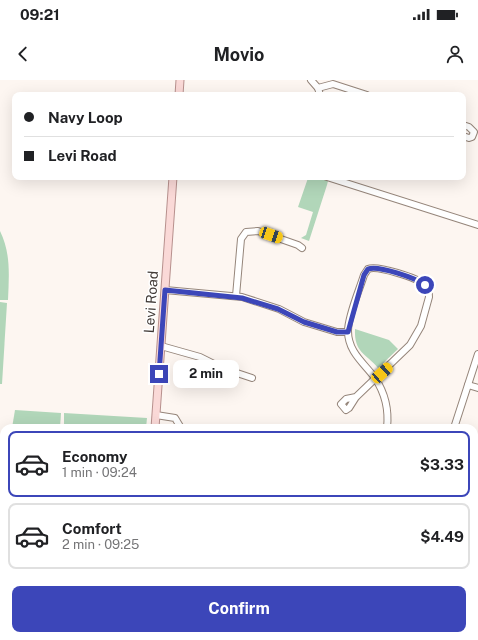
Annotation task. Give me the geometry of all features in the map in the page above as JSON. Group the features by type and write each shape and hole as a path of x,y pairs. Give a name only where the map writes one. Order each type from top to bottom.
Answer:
{"main road":[{"path":"179,92 180,80"},
{"name":"Levi Road","path":"155,424 173,180"}],"street":[{"path":"310,80 319,92 333,84 358,92"},
{"path":"466,126 474,132 472,137 466,137"},
{"path":"336,180 478,225"},
{"path":"236,296 241,239 246,232 258,230 298,245 302,248"},
{"path":"356,397 375,379 405,352 415,338 429,301 427,289 418,281 377,267 368,269 364,275 348,332 353,351 375,379 386,403 388,424"},
{"path":"165,290 236,296 278,309 304,322 337,332 348,332"},
{"path":"161,346 200,357 222,368 252,378"},
{"path":"455,424 478,354"},
{"path":"468,385 478,388"},
{"path":"156,415 175,418 179,424"}],"green space":[{"path":"307,180 328,181 309,241 301,238 306,235 313,212 298,207"},
{"path":"0,231 4,239 8,256 8,300 0,300"},
{"path":"0,302 7,303 2,384 0,384"},
{"path":"355,329 389,340 398,349 378,368 362,352 356,343"},
{"path":"15,410 61,413 60,424 13,424"},
{"path":"64,413 147,418 146,424 64,424"}],"route":[{"path":"159,374 165,290 229,295 278,309 304,322 331,330 348,332 349,323 364,275 368,269 377,267 418,281 425,285"}]}
